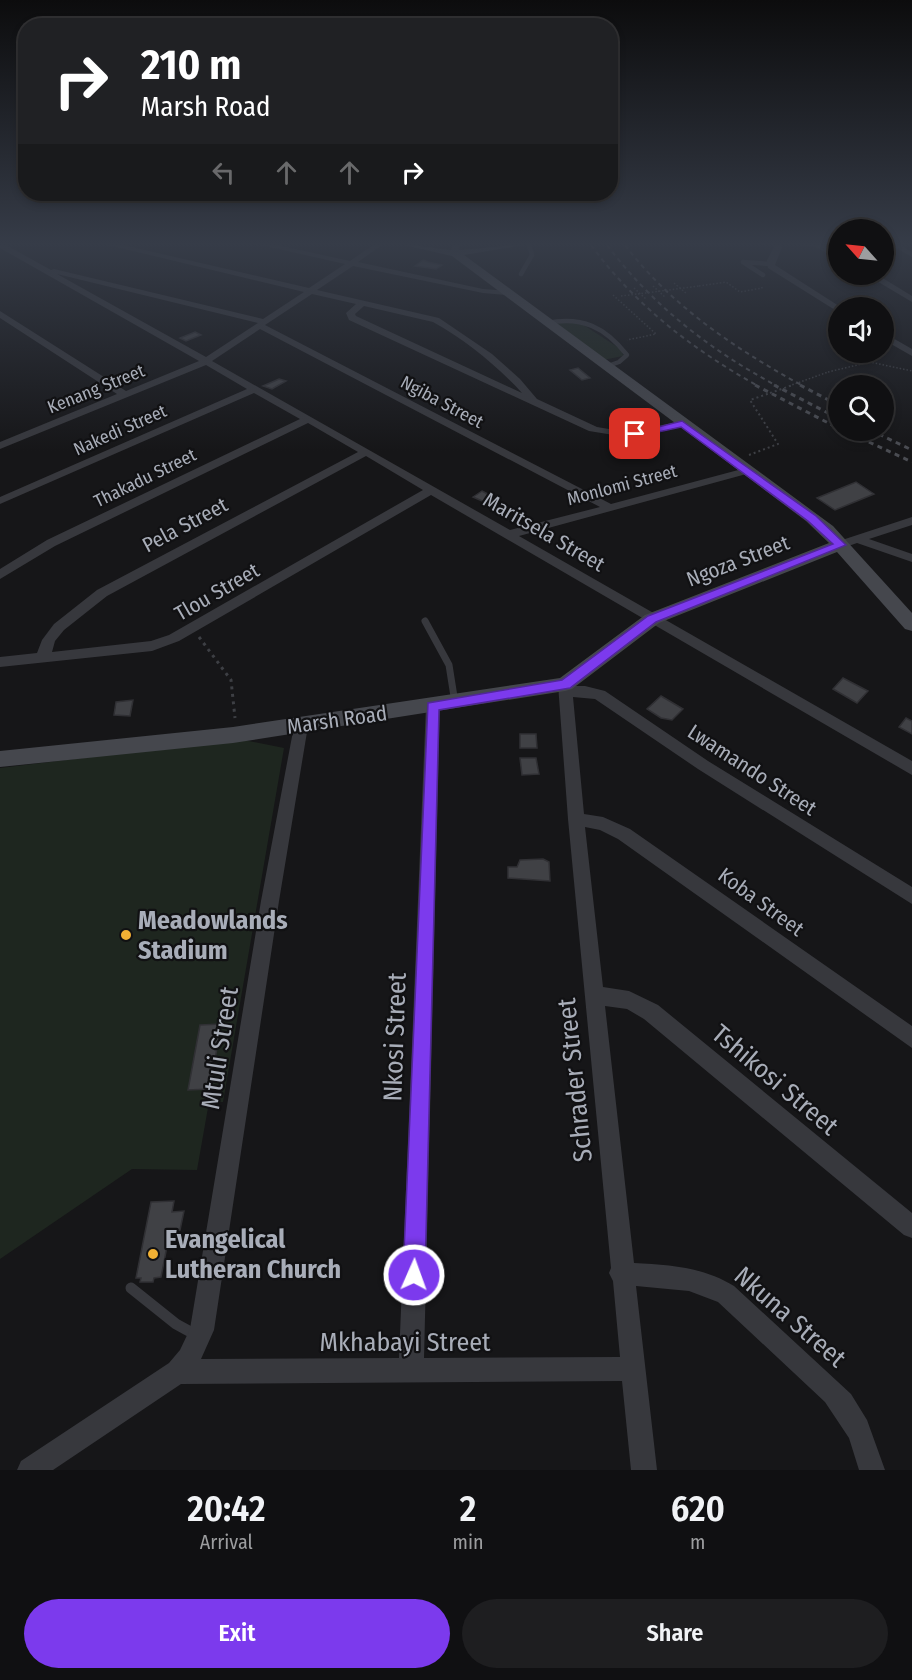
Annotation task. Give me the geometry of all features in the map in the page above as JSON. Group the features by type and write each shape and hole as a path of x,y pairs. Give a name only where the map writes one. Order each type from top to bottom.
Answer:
{"street":[{"path":"0,314 124,395"},
{"name":"Maritsela Street","path":"121,314 366,452 912,770"},
{"name":"Ngiba Street","path":"222,314 263,324 609,507"},
{"name":"Kenang Street","path":"0,446 205,362 278,314"},
{"path":"350,314 352,318 593,429 607,433 635,434 682,424"},
{"path":"410,314 434,319 447,325 516,382 532,401"},
{"path":"534,314 812,518 840,545 912,625"},
{"path":"894,342 912,353"},
{"name":"Nakedi Street","path":"0,501 254,389"},
{"name":"Thakadu Street","path":"0,575 51,543 308,419"},
{"name":"Pela Street","path":"43,657 49,640 59,627 102,592 366,452"},
{"name":"Monlomi Street","path":"507,535 746,471"},
{"name":"Tlou Street","path":"0,662 152,646 192,629 431,490"},
{"path":"840,545 912,521"},
{"path":"859,540 912,558"},
{"name":"Ngoza Street","path":"652,619 840,545"},
{"name":"Marsh Road","path":"0,759 233,735 566,688 652,619"},
{"name":"Schrader Street","path":"566,688 576,819 621,1273 644,1470"},
{"name":"Lwamando Street","path":"566,688 600,695 703,765 912,896"},
{"name":"Nkosi Street","path":"411,1370 433,706"},
{"name":"Mtuli Street","path":"178,1372 189,1359 206,1312 270,901 301,726"},
{"name":"Koba Street","path":"576,819 603,824 624,834 912,1038"},
{"name":"Tshikosi Street","path":"594,995 629,1000 651,1012 912,1227"},
{"name":"Nkuna Street","path":"621,1273 696,1281 717,1287 726,1293 834,1393 848,1409 861,1430 872,1470"},
{"name":"Mkhabayi Street","path":"178,1372 633,1369"},
{"path":"30,1470 178,1372"}],"lane":[{"path":"547,323 577,319 591,324 617,342 627,355 618,362 605,367"},
{"path":"424,621 449,665 455,703"},
{"path":"131,1288 176,1324 199,1336"}],"path":[{"path":"617,342 656,334 633,314"},
{"path":"733,461 778,444 750,400 859,361 875,362 912,371"},
{"path":"192,629 231,680 236,711 233,735"}],"shaded area":[{"path":"560,322 579,322 622,350 623,356 603,360 556,326"},
{"name":"Meadowlands Stadium","path":"239,739 284,748 223,1102 209,1102 197,1170 132,1169 0,1259 0,768"}],"building":[{"path":"195,332 201,335 186,341 180,338"},
{"path":"578,368 590,378 582,380 570,370"},
{"path":"279,379 286,381 272,389 263,386"},
{"path":"856,482 874,494 835,510 817,498"},
{"path":"482,491 497,499 489,504 473,497"},
{"path":"843,678 868,691 857,703 833,689"},
{"path":"661,696 683,709 672,720 661,718 647,709"},
{"path":"133,700 130,716 114,715 116,702"},
{"path":"906,718 912,721 912,734 899,727"},
{"path":"520,734 536,734 537,748 520,748"},
{"path":"520,758 536,758 539,774 522,775"},
{"path":"543,859 549,862 550,881 508,878 508,867 517,867 520,860"},
{"path":"221,1024 210,1089 188,1090 200,1025"},
{"name":"Evangelical Lutheran Church","path":"174,1201 172,1212 184,1211 180,1230 170,1231 161,1277 154,1278 153,1282 140,1282 141,1278 136,1278 151,1202"}],"railway":[{"path":"654,314 710,357 758,386"},
{"path":"671,314 706,342 777,386"},
{"path":"692,314 754,357 803,386"},
{"path":"755,385 828,423"},
{"path":"774,385 828,413"},
{"path":"800,385 828,400"},
{"path":"867,441 912,462"},
{"path":"893,441 912,450"}],"place":[{"name":"Meadowlands Stadium","path":"126,935"},
{"name":"Evangelical Lutheran Church","path":"153,1254"}],"route":[{"path":"414,1275 433,706 565,684 578,677 652,619 840,545 812,518 682,424 635,434"}]}
